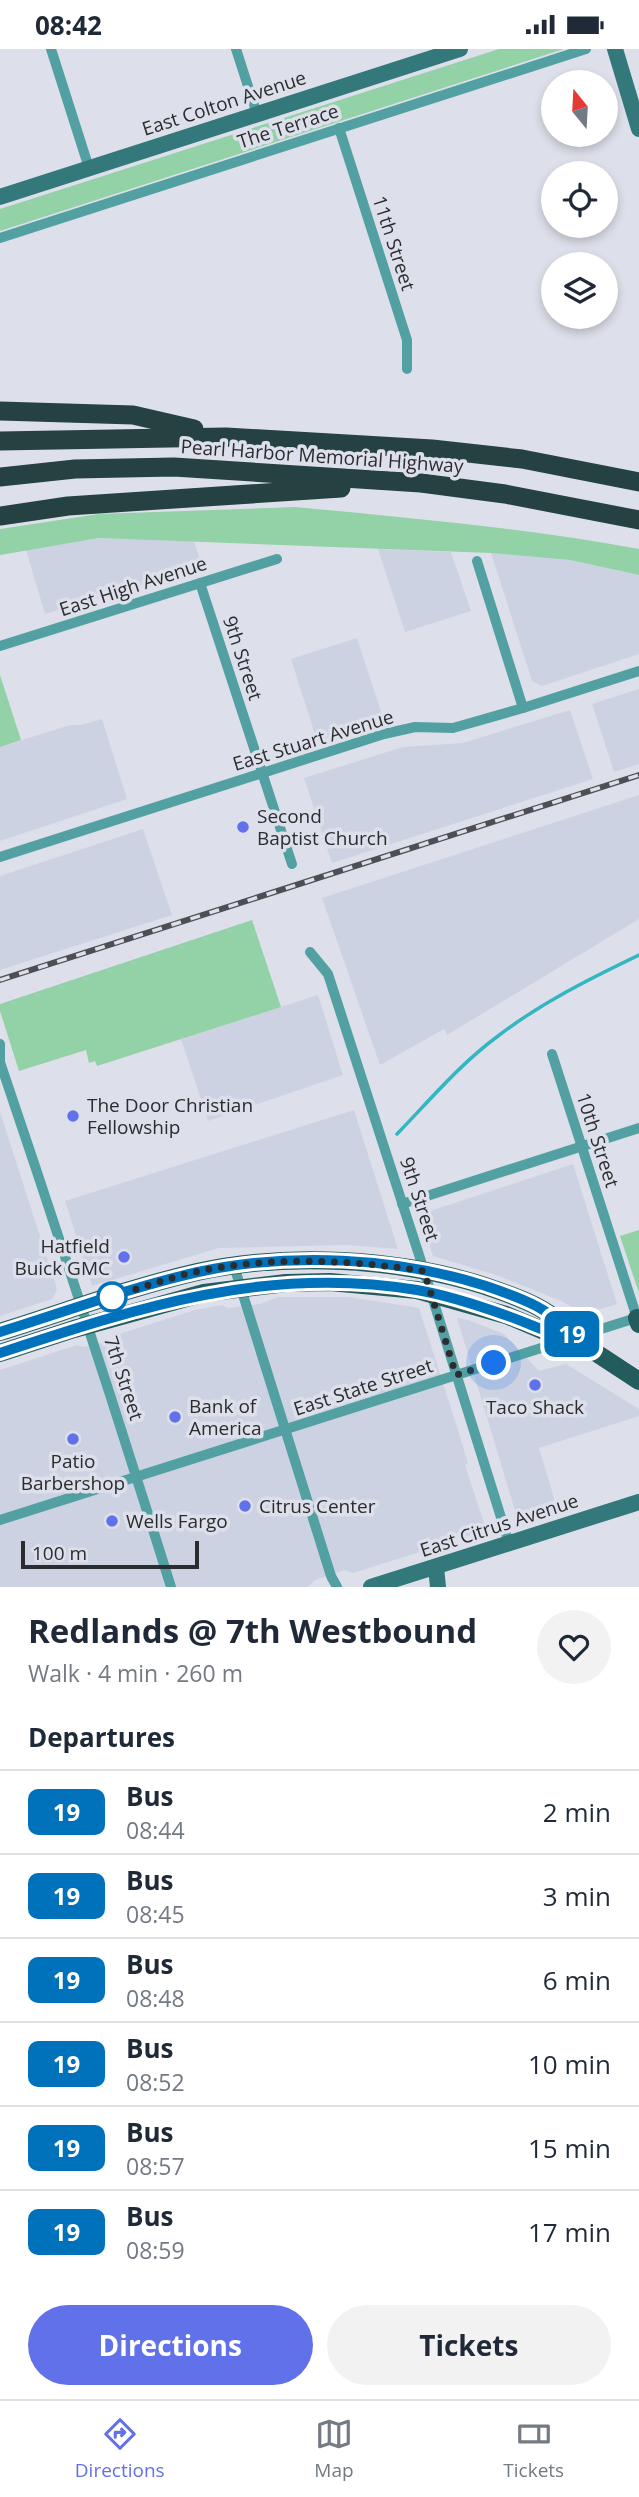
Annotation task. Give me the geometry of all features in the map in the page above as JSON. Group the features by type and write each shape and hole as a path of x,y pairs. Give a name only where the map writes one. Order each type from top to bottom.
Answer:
{"highway":[{"path":"0,411 133,415 226,437"},
{"name":"Pearl Harbor Memorial Highway","path":"0,441 226,437 445,450 522,459 639,482"},
{"name":"Pearl Harbor Memorial Highway","path":"0,477 75,469 174,467 421,483 505,494 639,520"},
{"path":"0,516 94,504 421,483"}],"main road":[{"path":"0,1332 169,1279 234,1266 342,1261 424,1271 466,1280 509,1294 547,1311 568,1329 575,1339 639,1381"},
{"path":"0,1353 204,1293 240,1287 330,1282 431,1293 506,1315 556,1336 575,1339"}],"street":[{"path":"51,49 89,168"},
{"path":"236,49 257,114"},
{"name":"East Colton Avenue","path":"0,197 257,114 424,55 460,49"},
{"name":"The Terrace","path":"0,238 586,49"},
{"path":"615,49 639,128"},
{"name":"11th Street","path":"339,128 407,340 407,369"},
{"name":"East High Avenue","path":"0,646 277,559"},
{"path":"477,561 523,708"},
{"name":"9th Street","path":"200,583 292,864"},
{"name":"East Stuart Avenue","path":"0,857 399,730 415,727 453,728 639,671"},
{"name":"9th Street","path":"310,952 328,974 509,1543"},
{"name":"7th Street","path":"0,1044 0,1062 88,1325 171,1587"},
{"name":"10th Street","path":"552,1054 638,1320"},
{"path":"402,1204 639,1128"},
{"path":"234,1266 331,1576 337,1587"},
{"name":"East State Street","path":"0,1520 638,1320"},
{"name":"East Citrus Avenue","path":"371,1587 639,1502"},
{"path":"436,1567 438,1587"}],"shaded area":[{"path":"99,538 194,541 200,560 145,584 45,614 26,550"},
{"path":"378,549 451,552 471,611 405,632"},
{"path":"491,553 570,560 639,575 639,654 542,686 532,681"},
{"path":"357,638 384,721 317,741 291,659"},
{"path":"639,689 639,764 614,772 592,704"},
{"path":"570,710 593,779 332,863 304,778 403,747 463,743"},
{"path":"102,719 127,799 0,841 0,747 70,725"},
{"path":"639,795 639,919 447,1035 444,1029 380,1065 322,898"},
{"path":"143,829 172,915 0,970 0,876"},
{"path":"318,995 343,1075 208,1121 181,1039"},
{"path":"354,1110 398,1249 346,1245 219,1248 92,1286 65,1201"},
{"path":"0,1112 57,1289 52,1299 0,1316"},
{"path":"573,1164 617,1304 585,1314 561,1301 496,1275 433,1256 422,1221 424,1213"},
{"path":"278,1297 349,1297 419,1308 485,1526 476,1533 439,1546 353,1573 345,1570 315,1580 308,1587 0,1587 0,1370 77,1345 83,1347 110,1341 113,1336 195,1310 222,1305 228,1308 260,1304"},
{"path":"457,1318 504,1334 539,1371 566,1364 639,1409 639,1416 539,1448 557,1508 526,1518 516,1514"}],"green space":[{"path":"499,49 564,49 0,231 0,209"},
{"path":"295,507 510,529 639,549 639,575 570,560 491,553 99,538 0,555 0,529 99,514"},
{"path":"0,675 21,740 0,747"},
{"path":"252,920 281,1007 97,1066 95,1061 89,1063 86,1050 19,1071 0,1004"},
{"path":"639,1230 639,1293 620,1236"}],"waterway":[{"path":"397,1134 458,1070 514,1024 585,982 639,955"}],"railway":[{"path":"0,980 639,775"}],"bus line":[{"name":"19","path":"0,1332 200,1271 258,1263 323,1261 411,1269 466,1280 509,1294 547,1311 568,1329 575,1339 556,1336 506,1315 417,1290 330,1282 286,1283 204,1293 74,1329 0,1353"}],"place":[{"name":"Second Baptist Church","path":"243,827"},
{"name":"The Door Christian Fellowship","path":"73,1116"},
{"name":"Hatfield Buick GMC","path":"124,1257"},
{"name":"Taco Shack","path":"535,1385"},
{"name":"Bank of America","path":"175,1417"},
{"name":"Patio Barbershop","path":"73,1439"},
{"name":"Citrus Center","path":"245,1506"},
{"name":"Wells Fargo","path":"112,1521"}],"route":[{"path":"112,1297 200,1271 258,1263 352,1262 424,1271 456,1375 494,1363"}]}
